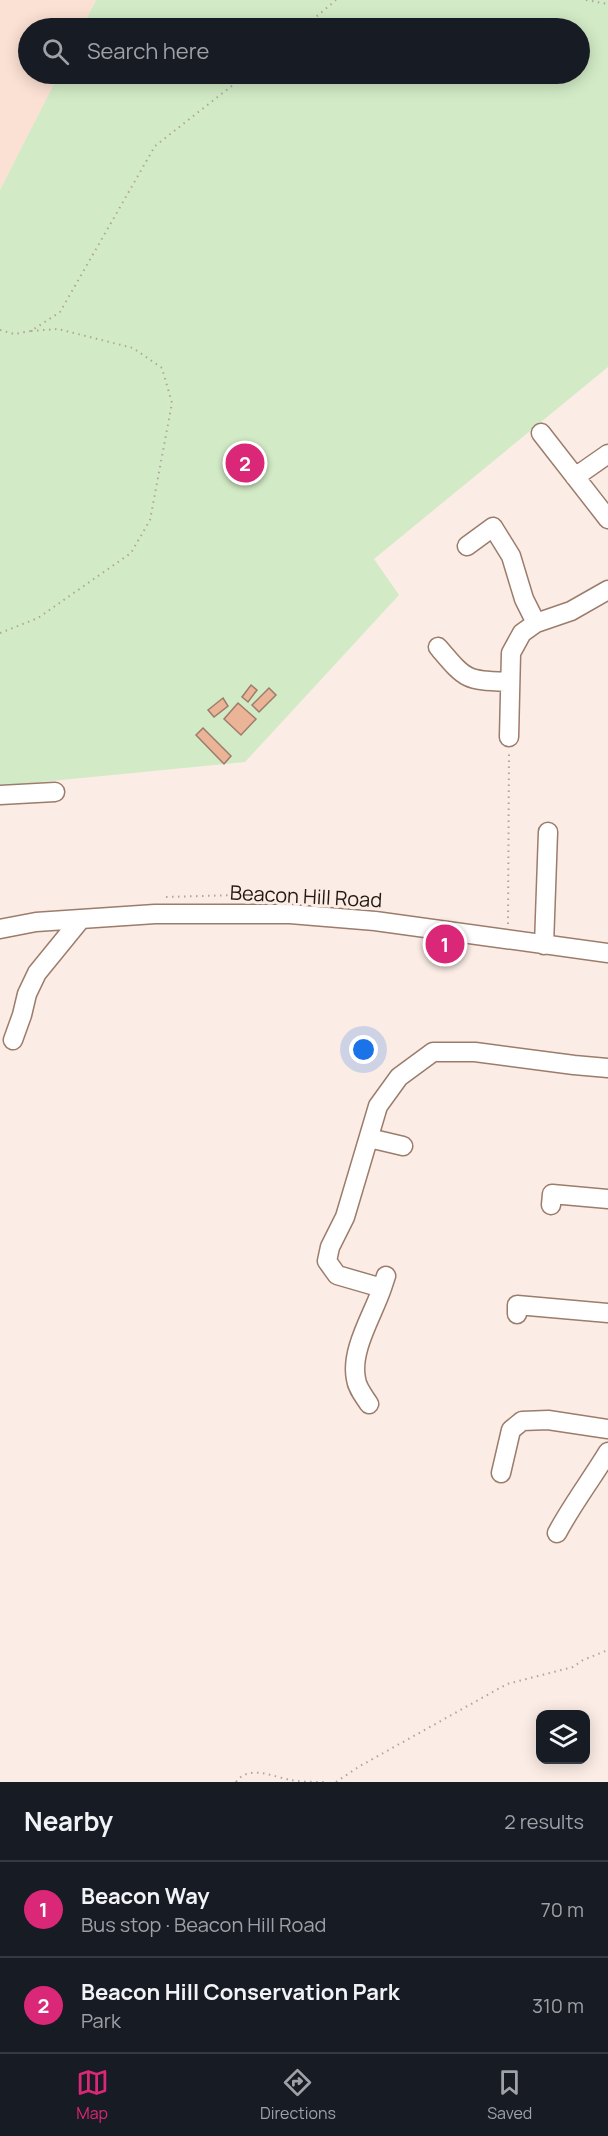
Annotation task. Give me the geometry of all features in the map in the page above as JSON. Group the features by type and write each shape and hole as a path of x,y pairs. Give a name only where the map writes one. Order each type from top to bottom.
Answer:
{"street":[{"path":"541,433 608,519"},
{"path":"575,477 608,454"},
{"path":"467,546 499,522 524,599 536,623"},
{"path":"509,737 511,653 522,633 536,623 571,611 608,590"},
{"path":"438,647 447,672 461,673 475,681 510,682"},
{"path":"0,795 55,792"},
{"path":"544,945 548,832"},
{"name":"Beacon Hill Road","path":"0,929 36,922 155,914 290,914 375,921 608,953"},
{"path":"13,1040 27,994 37,973 81,919"},
{"path":"369,1404 356,1379 356,1362 368,1321 382,1288 337,1275 327,1261 330,1246 345,1217 378,1106 399,1077 433,1052 476,1052 608,1068"},
{"path":"369,1138 403,1146"},
{"path":"552,1194 608,1198"},
{"path":"517,1304 608,1313"},
{"path":"501,1473 511,1430 522,1421 548,1420 608,1429"},
{"path":"557,1533 570,1507 599,1483 608,1452"}],"path":[{"path":"315,18 336,0"},
{"path":"586,0 608,4"},
{"path":"31,331 60,312 155,146 234,84"},
{"path":"0,330 14,334 58,329 133,348 162,368 172,403 150,520 131,553 38,618 0,633"},
{"path":"506,939 509,737"},
{"path":"336,1782 360,1766 507,1684 573,1667 583,1660 608,1650"},
{"path":"236,1782 240,1777 255,1772 293,1781 326,1782"}],"shaded area":[{"path":"0,0 96,0 87,18 18,18 18,84 54,84 0,190"}],"green space":[{"path":"96,0 608,0 608,367 374,559 399,595 245,762 0,786 0,190 54,84 590,84 590,18 87,18"}],"building":[{"path":"251,685 257,690 248,702 242,697"},
{"path":"269,688 276,695 259,712 252,705"},
{"path":"223,698 228,706 214,717 208,710"},
{"path":"238,703 256,719 241,735 224,719"},
{"path":"203,728 231,756 224,764 196,735"}],"place":[{"name":"Beacon Hill Conservation Park","path":"245,463"},
{"name":"Beacon Way","path":"445,944"}]}
